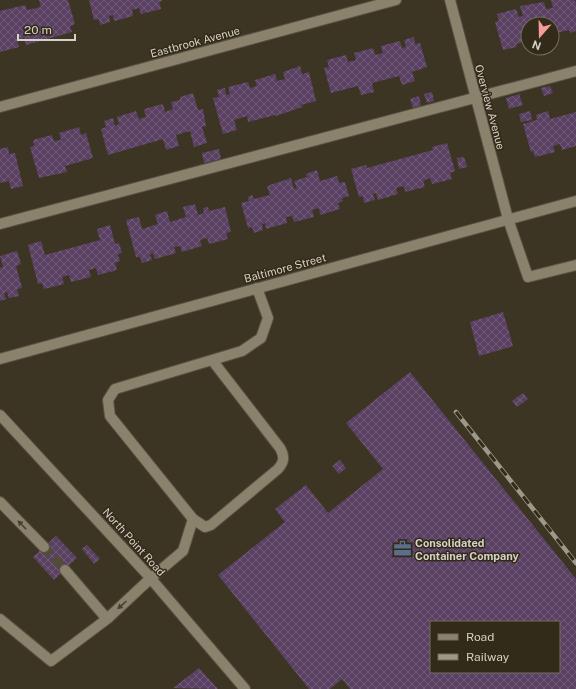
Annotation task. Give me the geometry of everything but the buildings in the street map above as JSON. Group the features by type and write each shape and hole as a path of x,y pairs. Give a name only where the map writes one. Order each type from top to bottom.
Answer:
{"street":[{"name":"Eastbrook Avenue","path":"0,107 396,0"},
{"name":"Overview Avenue","path":"450,0 508,219 528,277 576,265"},
{"path":"0,224 576,71"},
{"name":"Baltimore Street","path":"0,359 576,201"},
{"path":"212,360 284,454 283,462 278,469 211,525 205,526 193,519 110,416 108,400 115,389 242,351 261,338 268,318 257,288"},
{"name":"North Point Road","path":"0,415 151,578 245,689"},
{"path":"0,502 44,547"},
{"path":"0,619 51,661 107,619 151,578 183,551 193,519"},
{"path":"65,570 107,619"}],"tunnel":[{"path":"44,547 65,570"}],"railway":[{"path":"456,412 576,563"}],"place":[{"name":"Consolidated Container Company","path":"402,549"}]}
